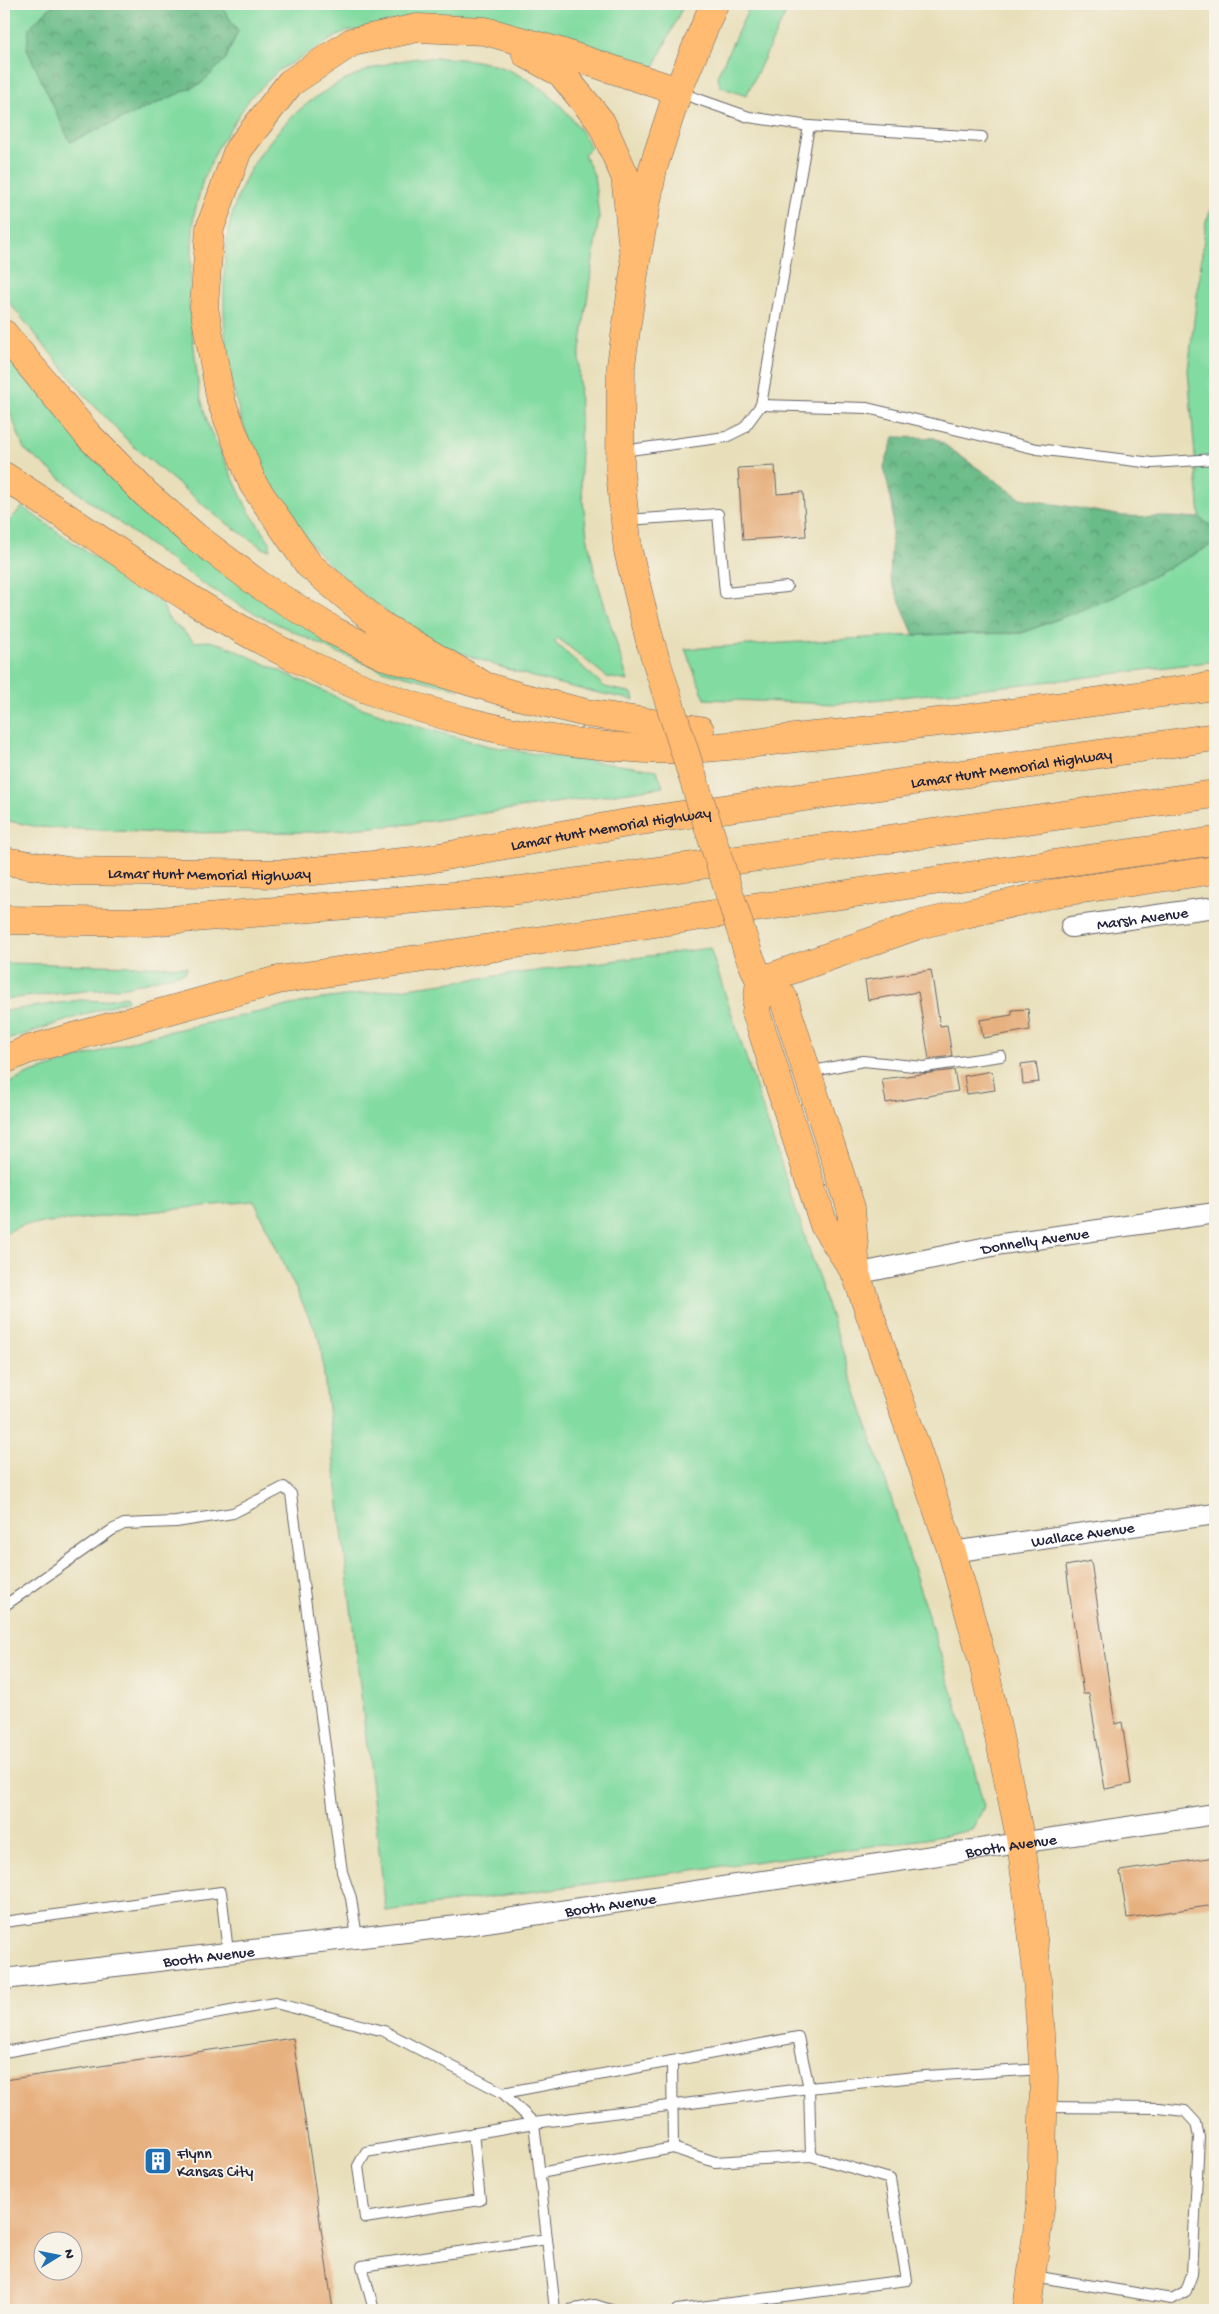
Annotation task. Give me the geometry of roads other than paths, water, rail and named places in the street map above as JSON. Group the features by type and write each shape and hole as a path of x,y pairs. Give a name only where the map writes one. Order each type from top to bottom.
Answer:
{"main road":[{"path":"714,4 678,92 653,168 635,267 621,365 620,472 628,551 650,641 748,953 760,981 756,1012 818,1207 824,1225 856,1274 952,1552 983,1662 1021,1842 1036,1963 1044,2069 1041,2201 1027,2310"},
{"path":"480,684 379,624 309,565 252,484 221,401 204,307 210,228 238,150 290,82 352,42 417,28 485,31 557,51 678,92"},
{"path":"485,31 561,73 601,122 625,176 635,267"},
{"path":"4,334 88,435 146,494 196,537 261,586 334,631 382,655 518,696 586,713 709,732 870,731"},
{"path":"4,476 147,571 224,618 303,662 364,688 435,712 514,732 583,743 648,749 716,746 870,731 1215,686"},
{"name":"Lamar Hunt Memorial Highway","path":"4,861 68,871 282,874 423,860 626,823 1215,737"},
{"path":"4,920 147,922 512,891 1215,794"},
{"path":"4,1060 26,1050 278,980 940,880 1215,841"},
{"path":"760,981 927,923 1054,893 1215,870"},
{"path":"760,981 783,996 808,1072 851,1208 856,1274"}],"street":[{"name":"Marsh Avenue","path":"1071,927 1215,907"},
{"name":"Donnelly Avenue","path":"856,1274 1002,1244 1215,1213"},
{"name":"Wallace Avenue","path":"952,1552 1215,1514"},
{"name":"Booth Avenue","path":"4,1979 476,1923 1215,1814"}],"lane":[{"path":"678,92 749,117 809,126 982,137"},
{"path":"620,451 726,437 744,428 761,405 809,126"},
{"path":"761,405 867,408 1037,449 1142,462 1215,460"},
{"path":"625,520 718,514 725,593 787,588"},
{"path":"808,1072 863,1061 924,1067 1001,1056"},
{"path":"4,1606 112,1530 124,1524 176,1522 233,1513 284,1487 291,1494 342,1872 352,1898 357,1938"},
{"path":"4,1922 221,1892 228,1952"},
{"path":"4,2052 275,2003 384,2031 503,2093 534,2123 555,2310"},
{"path":"503,2093 798,2037 809,2088 811,2156"},
{"path":"672,2061 673,2148"},
{"path":"473,2133 480,2200 366,2218 358,2166 366,2152 473,2133 534,2123 809,2088 925,2076 1044,2069"},
{"path":"1032,2276 1172,2299 1186,2291 1192,2274 1199,2137 1196,2123 1185,2111 1159,2108 1044,2106"},
{"path":"540,2173 673,2148 715,2162 811,2156 890,2179 906,2280 678,2310"},
{"path":"374,2310 362,2266 547,2239"},
{"path":"570,2310 595,2305 611,2310"}],"place":[{"name":"Flynn Kansas City","path":"158,2161"}]}
